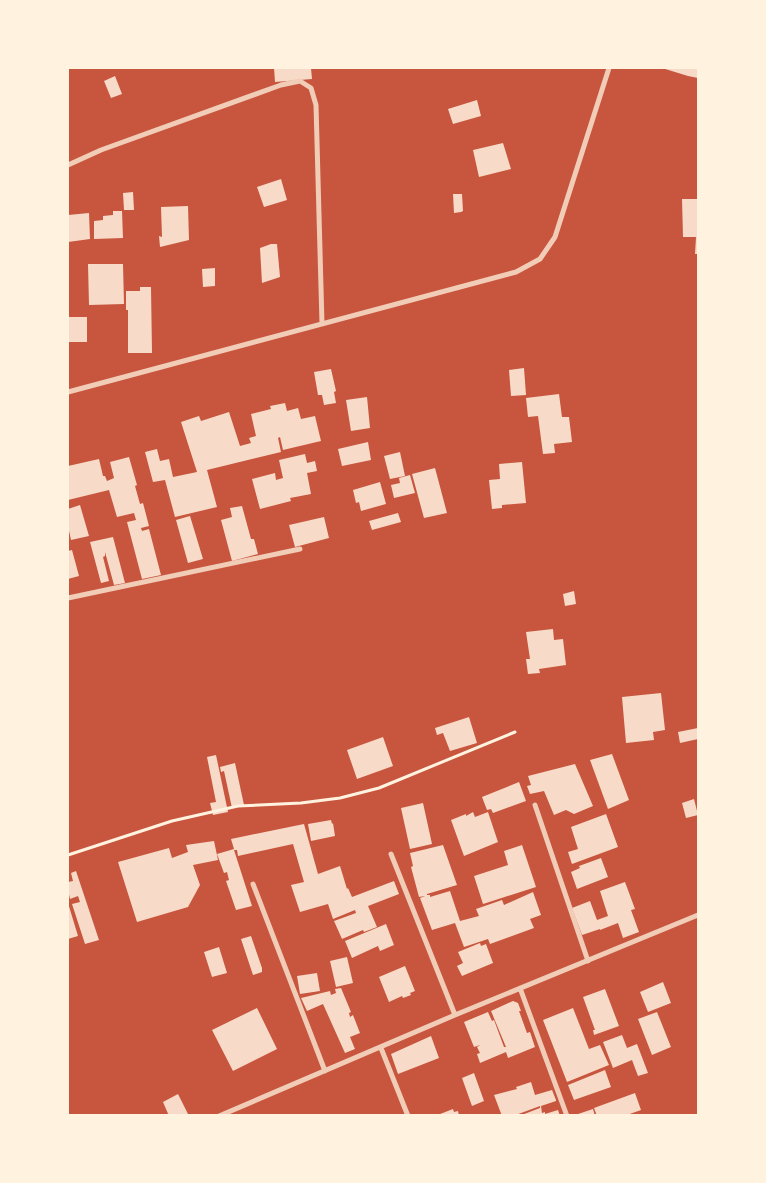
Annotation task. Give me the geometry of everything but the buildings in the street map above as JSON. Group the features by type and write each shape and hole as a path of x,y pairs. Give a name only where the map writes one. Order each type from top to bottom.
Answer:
{"street":[{"path":"68,392 516,272 540,259 555,237 609,68"},
{"path":"68,164 101,150 281,84 300,81 311,88 316,105 322,324"},
{"path":"68,598 300,548"},
{"path":"535,806 588,961"},
{"path":"391,854 455,1015"},
{"path":"253,884 325,1071"},
{"path":"220,1116 455,1015 698,915"},
{"path":"520,988 567,1116"},
{"path":"381,1048 408,1116"}],"path":[{"path":"68,854 172,821 238,806 301,803 348,796 379,788 516,732"}]}
